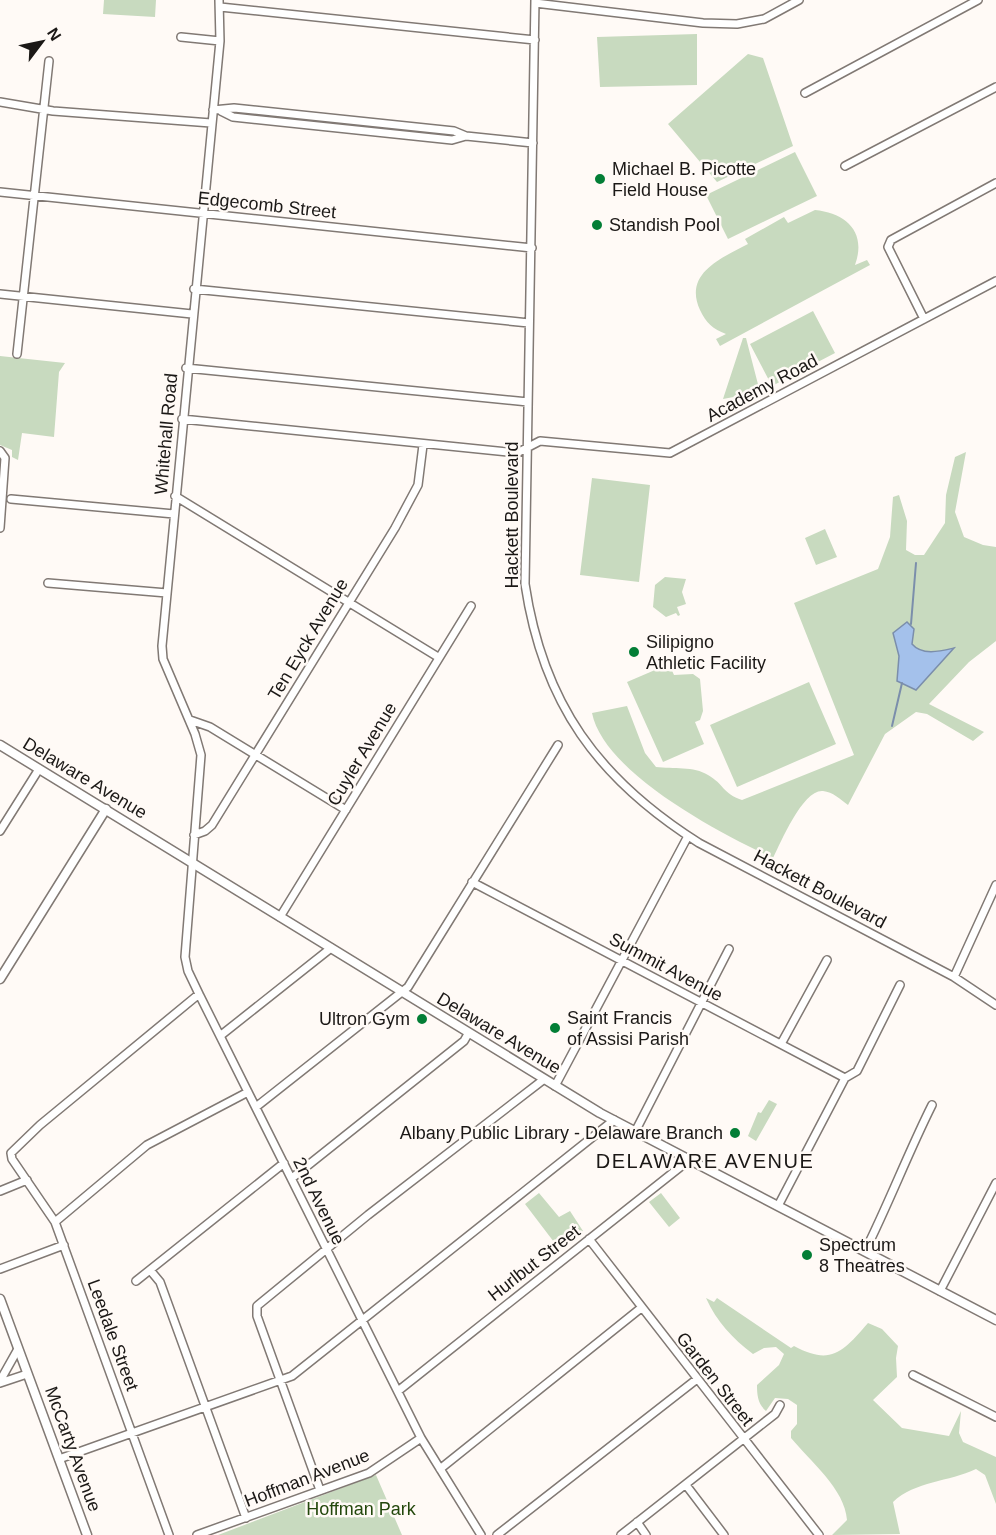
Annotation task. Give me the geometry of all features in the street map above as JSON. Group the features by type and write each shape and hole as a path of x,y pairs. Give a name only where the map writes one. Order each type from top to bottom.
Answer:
{"main road":[{"name":"Delaware Avenue","path":"0,745 543,1080 634,1132 996,1320"},
{"path":"0,979 106,809"},
{"name":"McCarty Avenue","path":"0,1299 87,1535"}],"street":[{"path":"535,1 703,23 737,24 764,19 799,0"},
{"path":"805,93 978,0"},
{"name":"Hackett Boulevard","path":"535,1 525,584 533,630 548,676 562,706 590,748 609,770 635,797 688,836 954,977 996,1005"},
{"path":"220,4 535,40"},
{"name":"Whitehall Road","path":"192,863 201,755 190,720 163,659 186,368 220,41 220,4"},
{"path":"180,37 220,41"},
{"path":"17,354 49,61"},
{"path":"845,166 996,87"},
{"path":"0,102 53,111 211,123"},
{"path":"213,110 234,108 454,131 466,136 533,143"},
{"path":"924,319 888,247 891,240 996,183"},
{"name":"Edgecomb Street","path":"0,192 532,248"},
{"name":"Academy Road","path":"182,419 518,453 540,441 670,453 996,281"},
{"path":"195,289 529,323"},
{"path":"0,294 192,314"},
{"path":"186,368 528,402"},
{"name":"Ten Eyck Avenue","path":"194,835 212,825 414,494 421,473 423,445"},
{"path":"0,528 2,455"},
{"path":"175,496 438,657"},
{"path":"11,499 174,514"},
{"path":"48,583 167,592"},
{"name":"Cuyler Avenue","path":"280,917 471,606"},
{"path":"190,720 210,727 346,810"},
{"path":"256,1107 408,987 558,745"},
{"path":"0,831 39,769"},
{"path":"555,1086 688,836"},
{"name":"2nd Avenue","path":"192,863 184,943 188,971 421,1438 481,1535"},
{"name":"Summit Avenue","path":"472,882 845,1078"},
{"path":"954,977 996,885"},
{"path":"220,1036 331,948"},
{"path":"634,1132 729,950"},
{"path":"781,1044 827,960"},
{"path":"778,1206 845,1078 856,1071 900,985"},
{"name":"Leedale Street","path":"170,1535 55,1222 11,1153 40,1125 199,994"},
{"path":"292,1178 464,1041 468,1034"},
{"path":"320,1490 257,1316 257,1308 264,1297 543,1080"},
{"path":"55,1222 147,1145 248,1092"},
{"path":"865,1251 893,1195 904,1161 932,1105"},
{"path":"59,1459 292,1376 614,1120"},
{"name":"Hurlbut Street","path":"398,1391 689,1160"},
{"path":"136,1281 284,1163"},
{"path":"0,1191 27,1180"},
{"path":"940,1291 996,1183"},
{"name":"Garden Street","path":"589,1239 819,1535"},
{"path":"0,1269 64,1245"},
{"path":"150,1270 160,1282 207,1405 246,1518"},
{"path":"440,1469 641,1308"},
{"path":"0,1382 18,1349"},
{"path":"0,1382 27,1374"},
{"path":"914,1375 995,1413"},
{"path":"497,1535 697,1379"},
{"path":"621,1535 775,1414 780,1405"},
{"name":"Hoffman Avenue","path":"197,1535 373,1471 421,1438"},
{"path":"686,1485 724,1535"},
{"path":"637,1522 646,1535"}],"green space":[{"path":"104,0 156,0 155,17 103,14"},
{"path":"697,34 697,85 600,87 597,37"},
{"path":"748,54 763,58 793,146 717,182 668,124"},
{"path":"795,152 817,196 728,239 706,195"},
{"path":"815,210 836,215 851,226 858,243 855,265 867,260 870,265 720,346 716,339 726,334 707,322 696,297 701,277 717,261 748,244 745,239 784,217 788,223"},
{"path":"813,311 835,353 772,386 750,344"},
{"path":"743,338 746,338 760,392 723,399"},
{"path":"0,356 65,363 59,372 54,437 22,433 18,460 12,457 12,450 0,445"},
{"path":"966,452 955,512 964,537 983,545 996,547 996,641 969,662 929,704 984,732 973,741 927,714 916,712 885,734 848,805 833,794 823,791 808,798 787,829 773,858 724,834 668,799 618,758 601,735 592,713 627,706 645,753 656,767 702,772 713,778 731,795 742,800 854,755 794,603 878,569 890,537 893,497 899,495 907,521 906,550 915,555 924,555 945,523 946,495 955,457"},
{"path":"592,478 650,485 639,582 580,575"},
{"path":"825,529 837,557 816,565 805,538"},
{"path":"665,577 686,579 682,592 686,604 677,607 680,615 678,616 676,613 666,617 653,607 655,585"},
{"path":"669,664 674,675 693,674 700,679 703,711 700,720 695,722 704,744 663,762 627,682"},
{"path":"809,682 836,744 737,787 710,725"},
{"path":"769,1100 777,1104 756,1141 748,1136 758,1112 761,1113"},
{"path":"539,1193 559,1217 570,1211 583,1231 560,1250 525,1204"},
{"path":"661,1193 680,1218 669,1227 649,1202"},
{"path":"706,1298 714,1302 717,1298 791,1348 794,1346 818,1355 836,1353 851,1342 868,1323 882,1329 898,1346 897,1377 873,1400 902,1428 949,1436 961,1411 959,1433 963,1442 996,1457 996,1504 985,1475 976,1469 911,1490 893,1502 900,1534 832,1535 847,1520 845,1509 833,1486 791,1438 791,1431 797,1424 797,1405 788,1399 775,1398 766,1411 758,1399 757,1385 779,1365 784,1354 776,1347 764,1348 753,1354 726,1329"},
{"name":"Hoffman Park","path":"376,1475 402,1535 218,1535"}],"water":[{"path":"907,622 914,629 912,644 916,648 932,652 954,648 916,690 897,681 899,656 893,633"}],"waterway":[{"path":"911,624 916,563"},
{"path":"892,726 902,683"}],"place":[{"name":"Michael B. Picotte Field House","path":"600,179"},
{"name":"Standish Pool","path":"597,225"},
{"name":"Silipigno Athletic Facility","path":"634,652"},
{"name":"Ultron Gym","path":"422,1019"},
{"name":"Saint Francis of Assisi Parish","path":"555,1028"},
{"name":"Albany Public Library - Delaware Branch","path":"735,1133"},
{"name":"Spectrum 8 Theatres","path":"807,1255"}],"district":[{"name":"DELAWARE AVENUE","path":"705,1161"}]}
